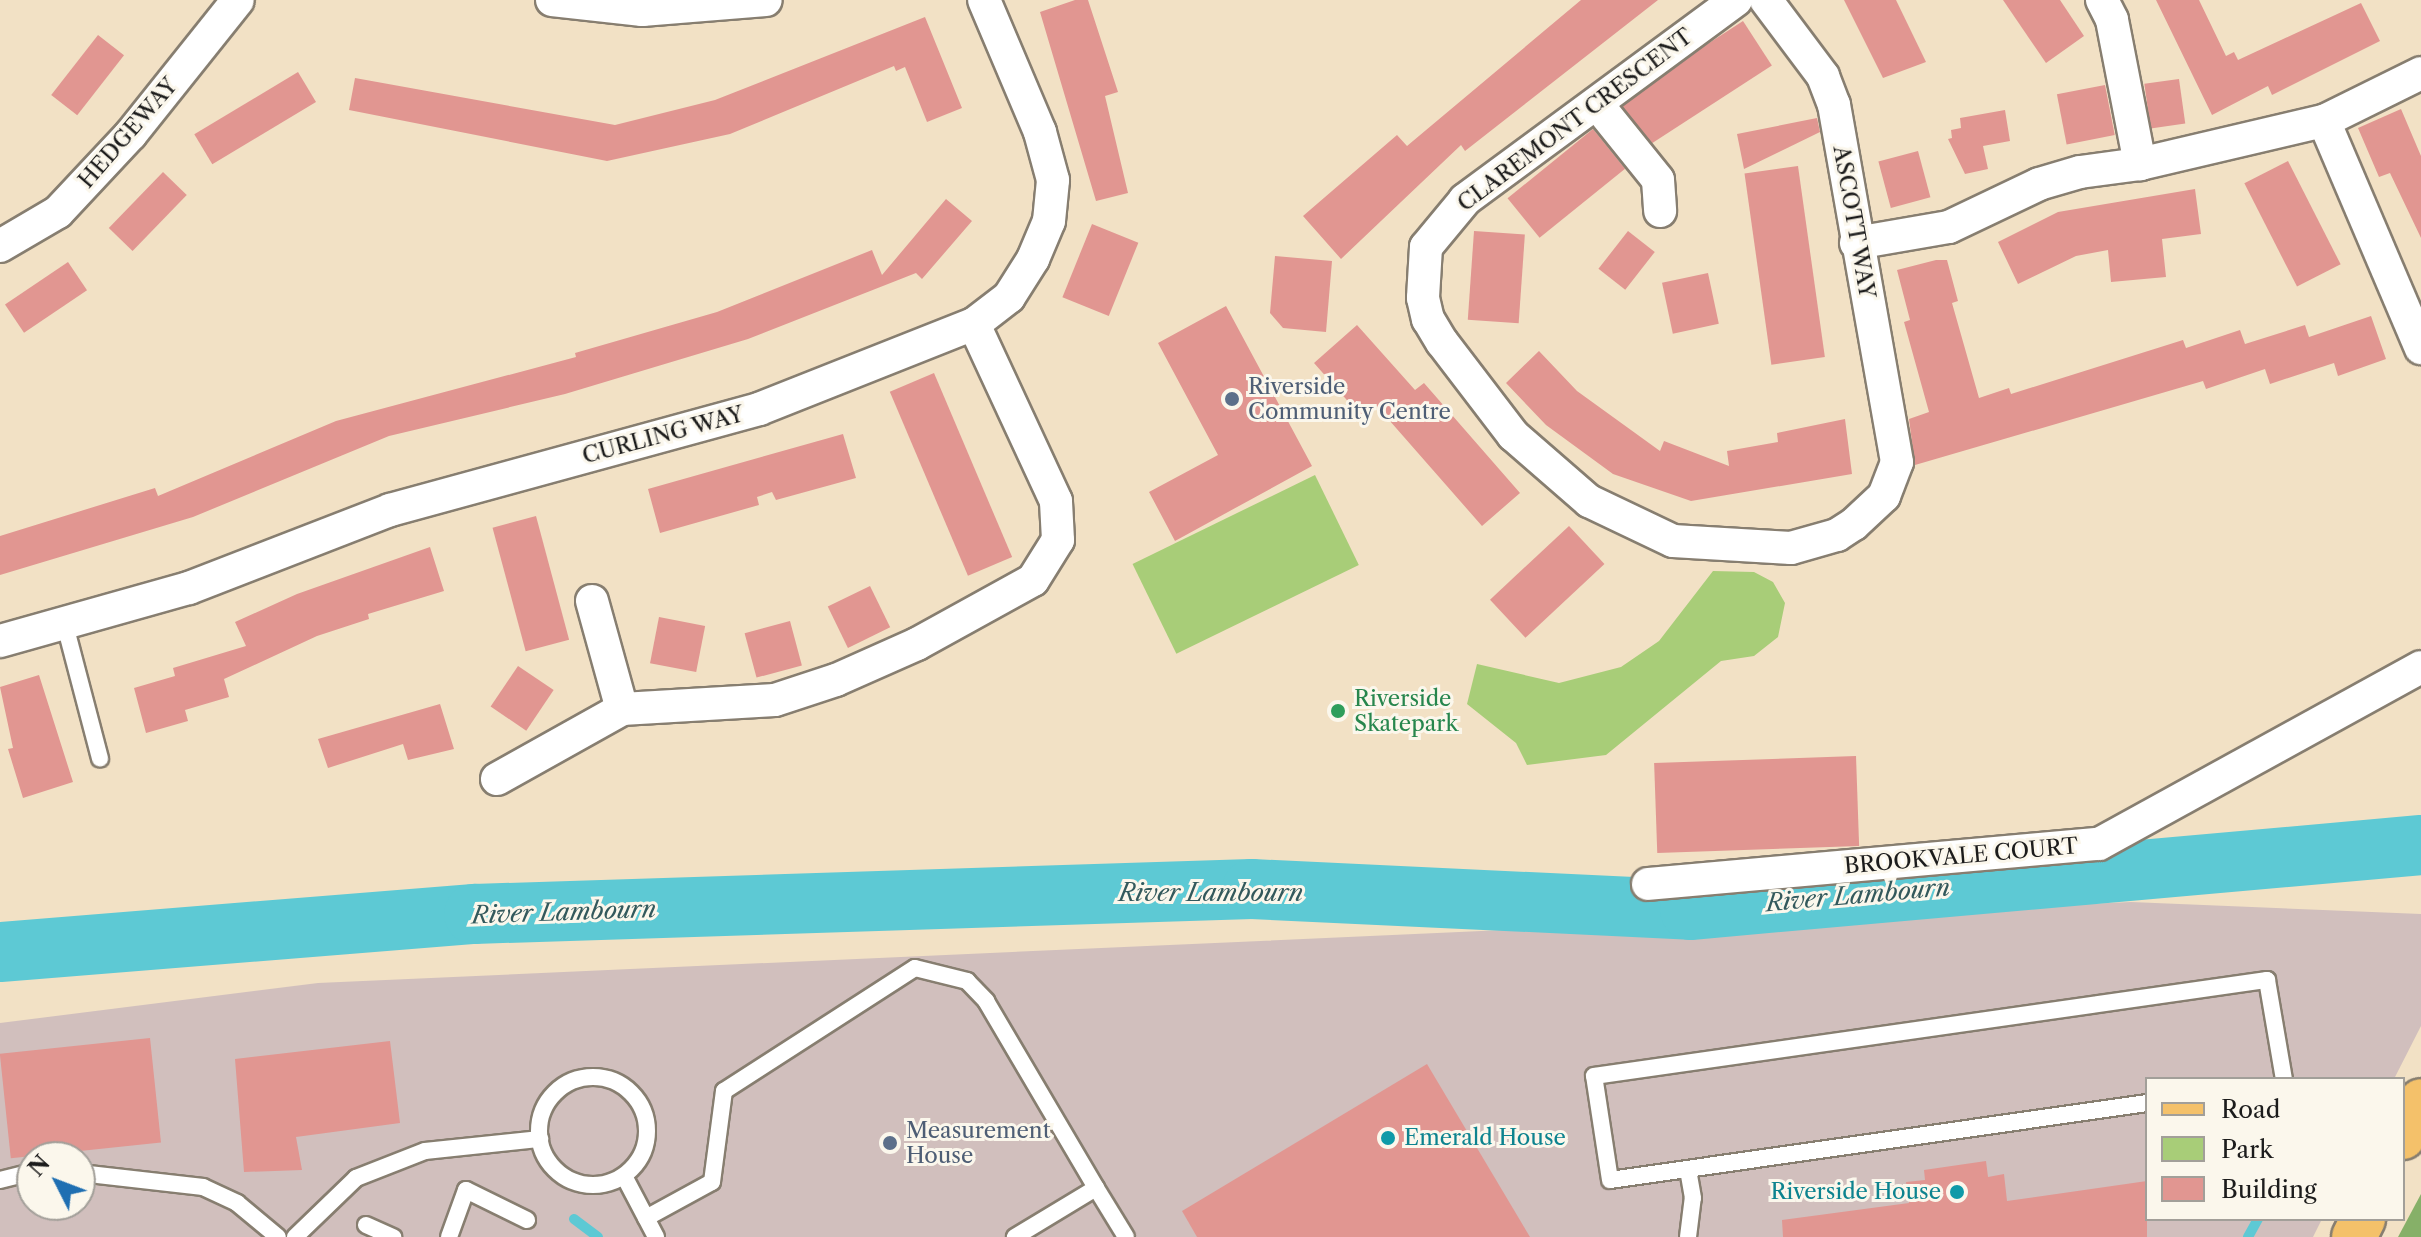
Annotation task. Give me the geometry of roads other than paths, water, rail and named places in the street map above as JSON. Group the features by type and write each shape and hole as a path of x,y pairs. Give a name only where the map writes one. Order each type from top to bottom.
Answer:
{"main road":[{"path":"2405,1133 2421,1101"}],"street":[{"name":"HEDGEWAY","path":"0,246 58,212 131,134 238,0"},
{"path":"552,0 642,10 766,0"},
{"name":"CURLING WAY","path":"0,641 189,588 390,510 759,409 974,324 1009,297 1033,259 1049,221 1053,180 1040,132 984,0"},
{"name":"CLAREMONT CRESCENT","path":"1736,0 1465,200 1426,247 1421,272 1428,319 1513,435 1589,501 1629,523 1673,541 1791,548 1837,535 1884,496 1897,462"},
{"name":"ASCOTT WAY","path":"1766,0 1823,76 1834,105 1897,462"},
{"path":"2102,0 2112,20 2140,164"},
{"path":"1856,243 1949,227 2039,184 2324,121 2421,73"},
{"path":"1597,104 1658,180 1660,211"},
{"path":"2324,121 2421,348"},
{"path":"497,779 622,709 787,696 917,644 1033,580 1058,540 1056,501 974,324"},
{"path":"592,601 622,709"},
{"name":"BROOKVALE COURT","path":"1648,884 2099,844 2421,667"}],"lane":[{"path":"65,625 100,758"},
{"path":"646,1218 712,1182 724,1091 915,968 967,981 986,1001 1126,1237"},
{"path":"2145,1103 1610,1180 1594,1076 2267,980 2284,1077"},
{"path":"600,1077 626,1087 643,1110 647,1137 624,1176 607,1184 570,1180 555,1170 540,1139 544,1107 564,1085 600,1077"},
{"path":"295,1237 356,1178 425,1151 540,1139"},
{"path":"1688,1170 1693,1198 1688,1237"},
{"path":"96,1175 203,1187 237,1203 278,1237"},
{"path":"624,1176 656,1237"},
{"path":"1015,1237 1096,1188"},
{"path":"449,1237 466,1190 527,1220"},
{"path":"366,1225 393,1237"}],"waterway":[{"name":"River Lambourn","path":"0,952 474,914 1252,889 1690,910 2421,845"},
{"path":"574,1219 598,1237"},
{"path":"2248,1237 2257,1221"}],"place":[{"name":"Riverside Community Centre","path":"1232,399"},
{"name":"Riverside Skatepark","path":"1338,711"},
{"name":"Emerald House","path":"1388,1138"},
{"name":"Measurement House","path":"890,1143"},
{"name":"Riverside House","path":"1957,1192"}]}
